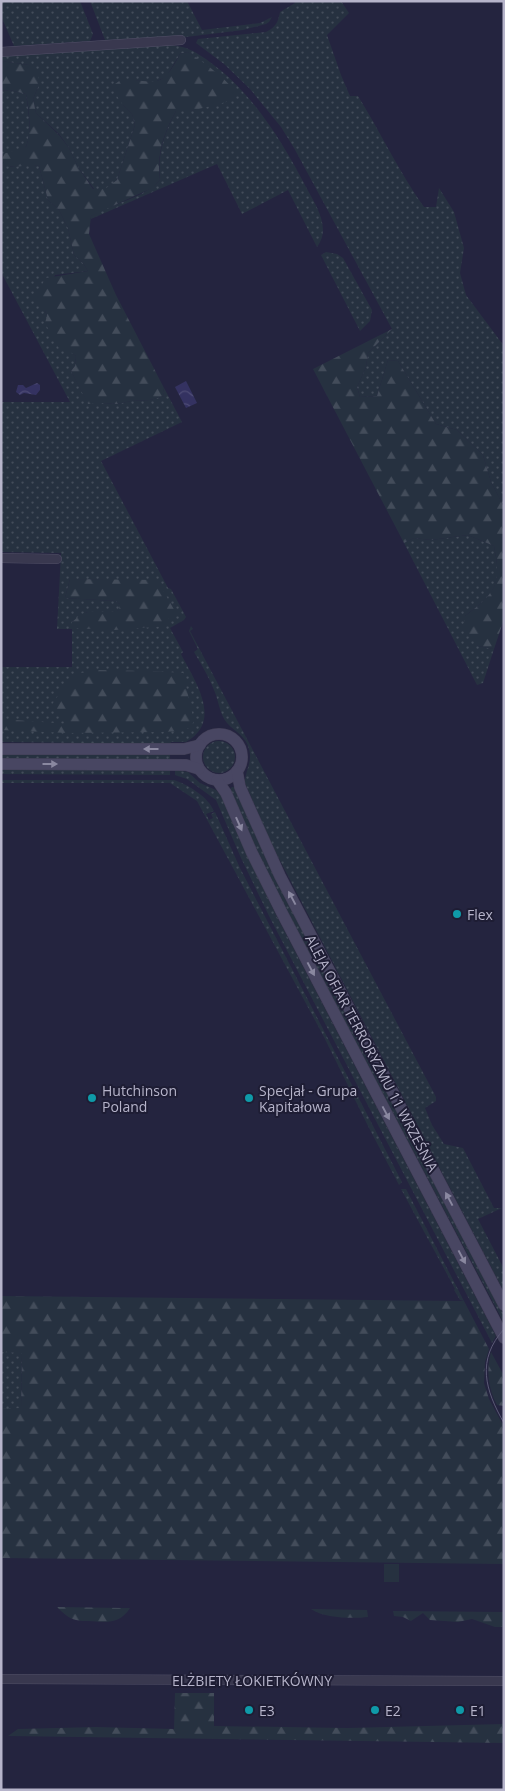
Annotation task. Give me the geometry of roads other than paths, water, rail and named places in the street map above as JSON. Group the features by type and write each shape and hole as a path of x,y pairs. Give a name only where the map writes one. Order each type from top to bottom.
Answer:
{"street":[{"path":"1,52 181,40"},
{"path":"1,558 57,559"},
{"path":"1,764 186,765 199,769 208,778 225,780 238,771 242,759 238,744 229,736 218,734 205,739 200,745 196,756 199,769"},
{"path":"1,749 184,749 200,745"},
{"name":"ALEJA OFIAR TERRORYZMU 11 WRZEŚNIA","path":"238,771 240,786 280,876 504,1305"},
{"name":"ALEJA OFIAR TERRORYZMU 11 WRZEŚNIA","path":"217,780 226,793 252,853 282,913 504,1338"},
{"name":"ELŻBIETY ŁOKIETKÓWNY","path":"1,1679 504,1681"}],"water":[{"path":"186,381 197,403 186,408 175,387"},
{"path":"37,383 40,385 40,390 36,395 24,393 20,395 16,392 18,385 23,385 26,388"}],"tram line":[{"path":"504,1329 490,1352 486,1375 492,1399 504,1423"}],"place":[{"name":"Flex","path":"457,914"},
{"name":"Hutchinson Poland","path":"92,1098"},
{"name":"Specjał - Grupa Kapitałowa","path":"249,1098"},
{"name":"E3","path":"249,1710"},
{"name":"E2","path":"375,1710"},
{"name":"E1","path":"460,1710"}]}
